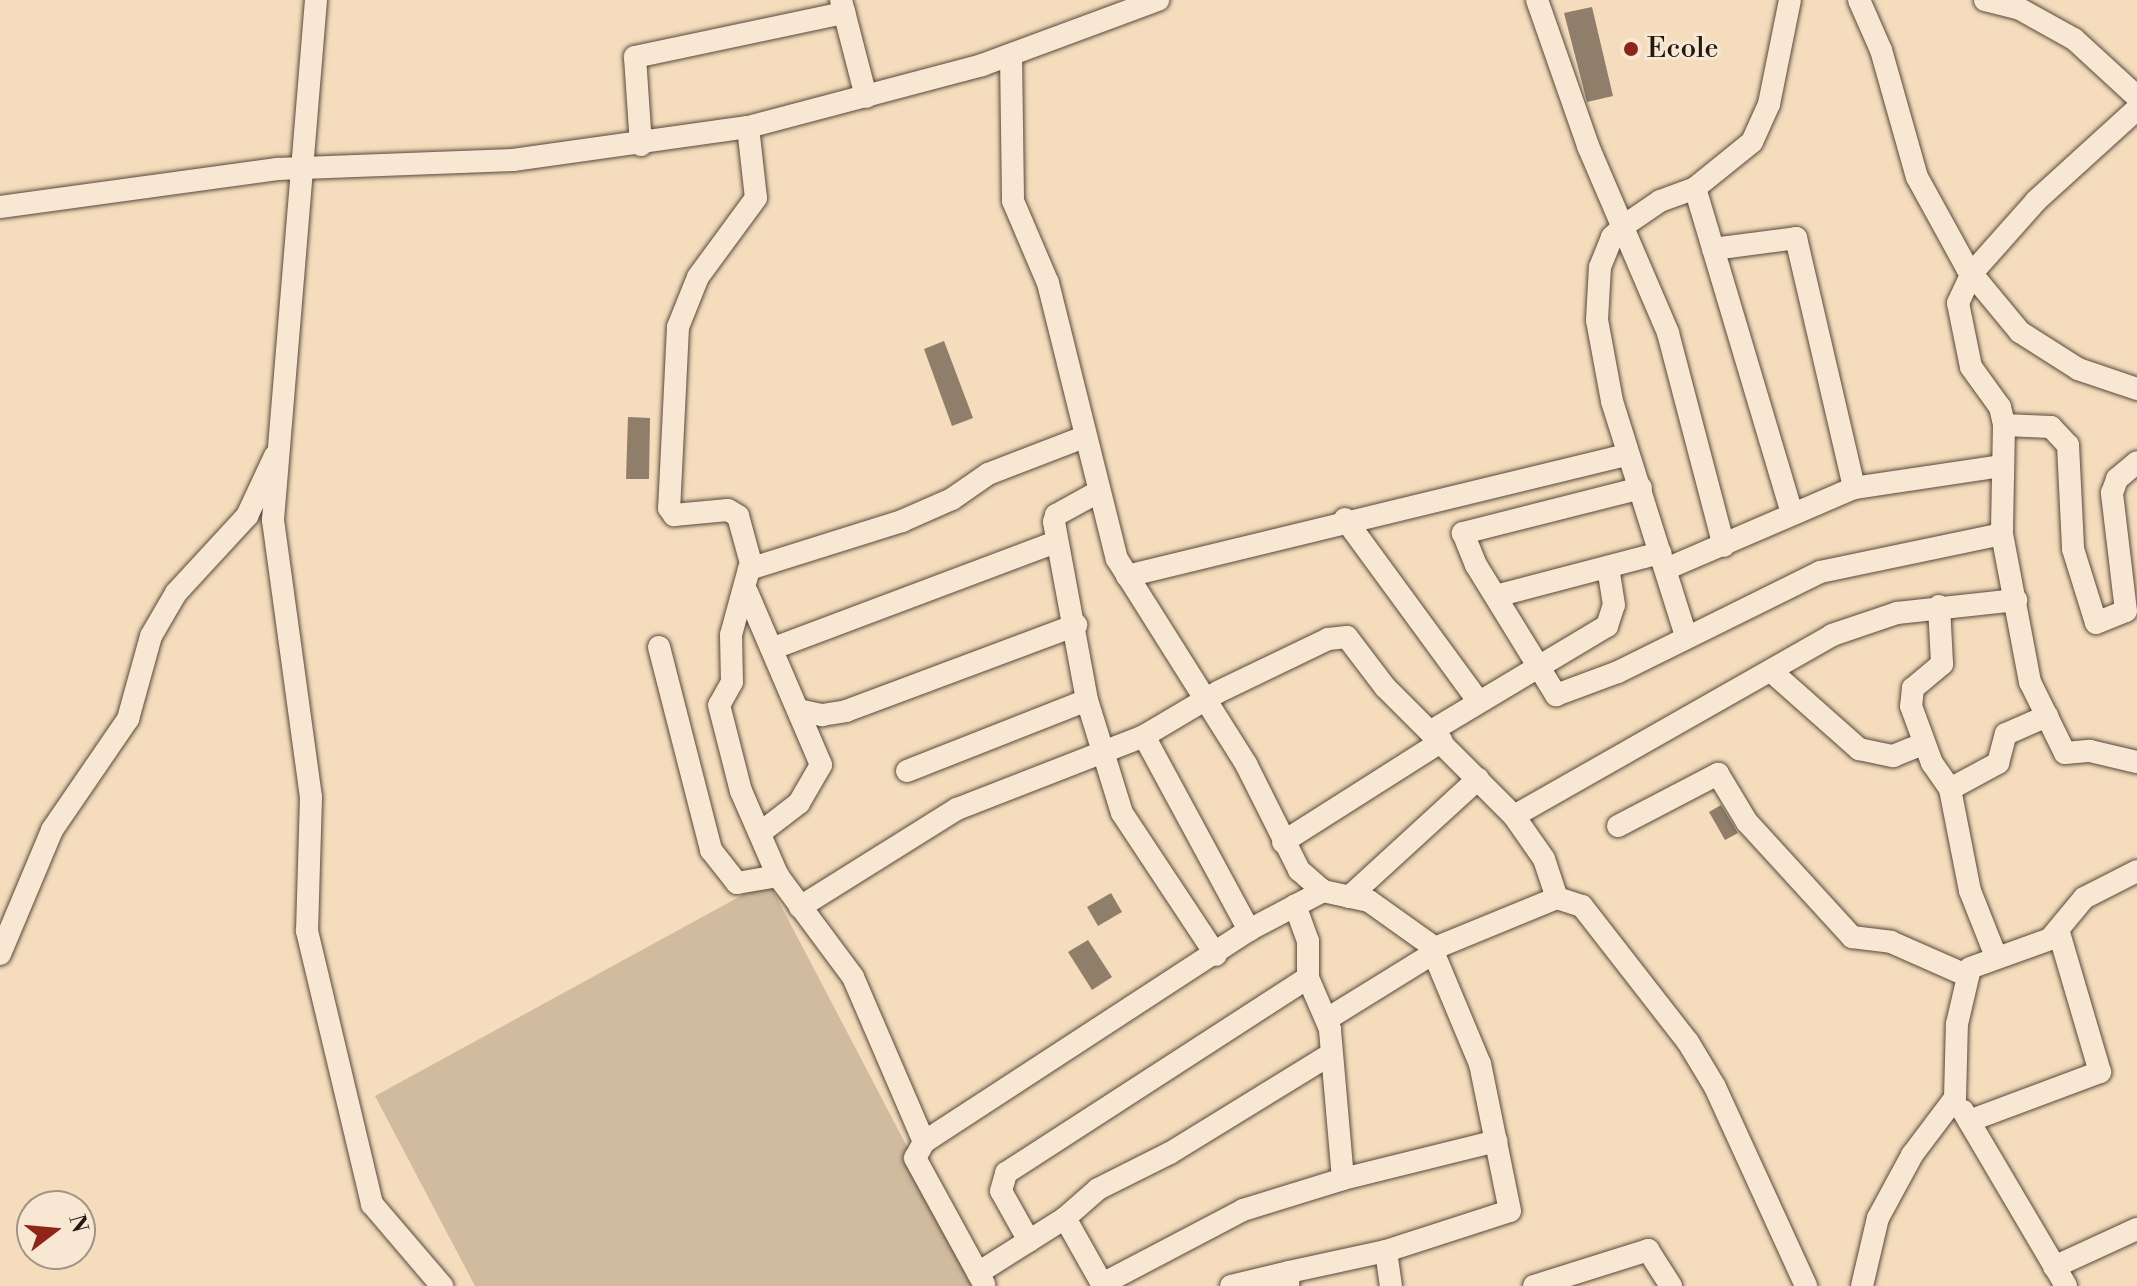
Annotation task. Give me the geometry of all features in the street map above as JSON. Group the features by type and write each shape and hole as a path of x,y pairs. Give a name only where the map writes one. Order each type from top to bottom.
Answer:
{"street":[{"path":"316,0 307,57 305,166 290,271 285,437 273,520 311,797 307,931 372,1204 442,1286"},
{"path":"0,207 305,166 513,160 641,145 748,127 1011,55 1158,0"},
{"path":"1537,0 1588,146 1625,225 1690,402 1724,546"},
{"path":"1686,636 1641,488 1626,455 1597,320 1603,253 1625,225 1660,201 1695,188 1733,162 1757,133 1780,62 1790,0"},
{"path":"1859,0 1881,50 1917,177 1972,273 2020,332 2078,369 2137,389"},
{"path":"1985,0 2018,8 2074,39 2137,97"},
{"path":"641,145 635,57 842,6 866,97"},
{"path":"1011,55 1013,201 1048,283 1098,492 1127,576 1206,700 1306,879 1323,891 1369,901 1432,950 1476,1050 1496,1141 1507,1214 1289,1279 1231,1286"},
{"path":"2137,109 2036,201 1972,273 1958,303 1964,343 2004,425 2002,534 2030,682 2065,753 2090,751 2137,762"},
{"path":"748,127 756,198 698,277 678,327 669,508 674,515 728,510 738,516 752,567 747,592 731,635 732,682 719,705 760,833 778,876 853,977 924,1142"},
{"path":"1695,188 1792,514"},
{"path":"1713,249 1796,238 1854,488"},
{"path":"2004,425 2051,427 2068,445 2073,549 2096,623 2126,611 2112,493 2117,479 2137,462"},
{"path":"0,954 52,830 128,719 157,625 176,593 247,516 285,437"},
{"path":"752,567 902,521 952,499 988,474 1084,437"},
{"path":"1127,576 1345,519 1626,455"},
{"path":"1496,596 1608,567 1663,561 1724,546 1854,488 2002,466"},
{"path":"1641,488 1465,530 1469,553 1560,695 1820,572 2002,534"},
{"path":"1098,492 1056,515 1054,543 1076,625 1087,700 1106,750 1126,822 1216,955"},
{"path":"1345,519 1478,701"},
{"path":"774,648 1054,543"},
{"path":"1283,842 1438,736 1478,701 1537,663 1607,626 1614,605 1608,567"},
{"path":"747,592 774,648 821,772 799,803 760,833"},
{"path":"1514,816 1864,622 1939,606 2016,600"},
{"path":"1939,606 1942,664 1911,694 1923,744 1950,789 1970,891 1995,954"},
{"path":"798,710 822,715 846,711 1076,625"},
{"path":"800,907 957,809 1144,736 1206,700 1344,636 1385,687 1438,736 1514,816 1544,859 1557,898"},
{"path":"659,647 711,850 737,883 778,876"},
{"path":"1771,671 1859,749 1893,756 1923,744"},
{"path":"907,771 1087,700"},
{"path":"1950,789 2000,761 2006,734 2047,716"},
{"path":"1144,736 1249,930"},
{"path":"1618,826 1716,773 1747,822 1852,937 1893,942 1968,976"},
{"path":"1349,897 1478,779"},
{"path":"2137,871 2084,898 2059,933 1995,954 1968,976 1957,1024 1955,1098 2060,1276 2137,1229"},
{"path":"1323,891 1249,930 1216,955 924,1142 914,1155 981,1280 1029,1241 1065,1218 1098,1189 1193,1140 1329,1055"},
{"path":"1327,1019 1432,950 1449,946 1557,898 1582,906 1688,1042 1806,1286"},
{"path":"1295,905 1308,941 1308,978 1327,1019 1343,1179"},
{"path":"1969,1121 2100,1072 2059,933"},
{"path":"1029,1241 1001,1191 1006,1173 1308,978"},
{"path":"1862,1286 1878,1218 1912,1155 1955,1098"},
{"path":"1065,1218 1100,1280 1117,1282 1243,1210 1343,1179 1496,1141"},
{"path":"1534,1286 1648,1250 1671,1286"},
{"path":"1386,1251 1391,1286"}],"shaded area":[{"path":"768,881 980,1286 475,1286 375,1096"}],"building":[{"path":"1592,7 1613,96 1587,102 1564,13"},
{"path":"944,341 973,418 952,426 924,349"},
{"path":"628,417 650,418 649,479 626,479"},
{"path":"1721,805 1738,833 1725,840 1709,812"},
{"path":"1111,893 1122,912 1098,926 1087,907"},
{"path":"1088,940 1112,977 1092,990 1068,952"}],"place":[{"name":"Ecole","path":"1631,49"}]}
